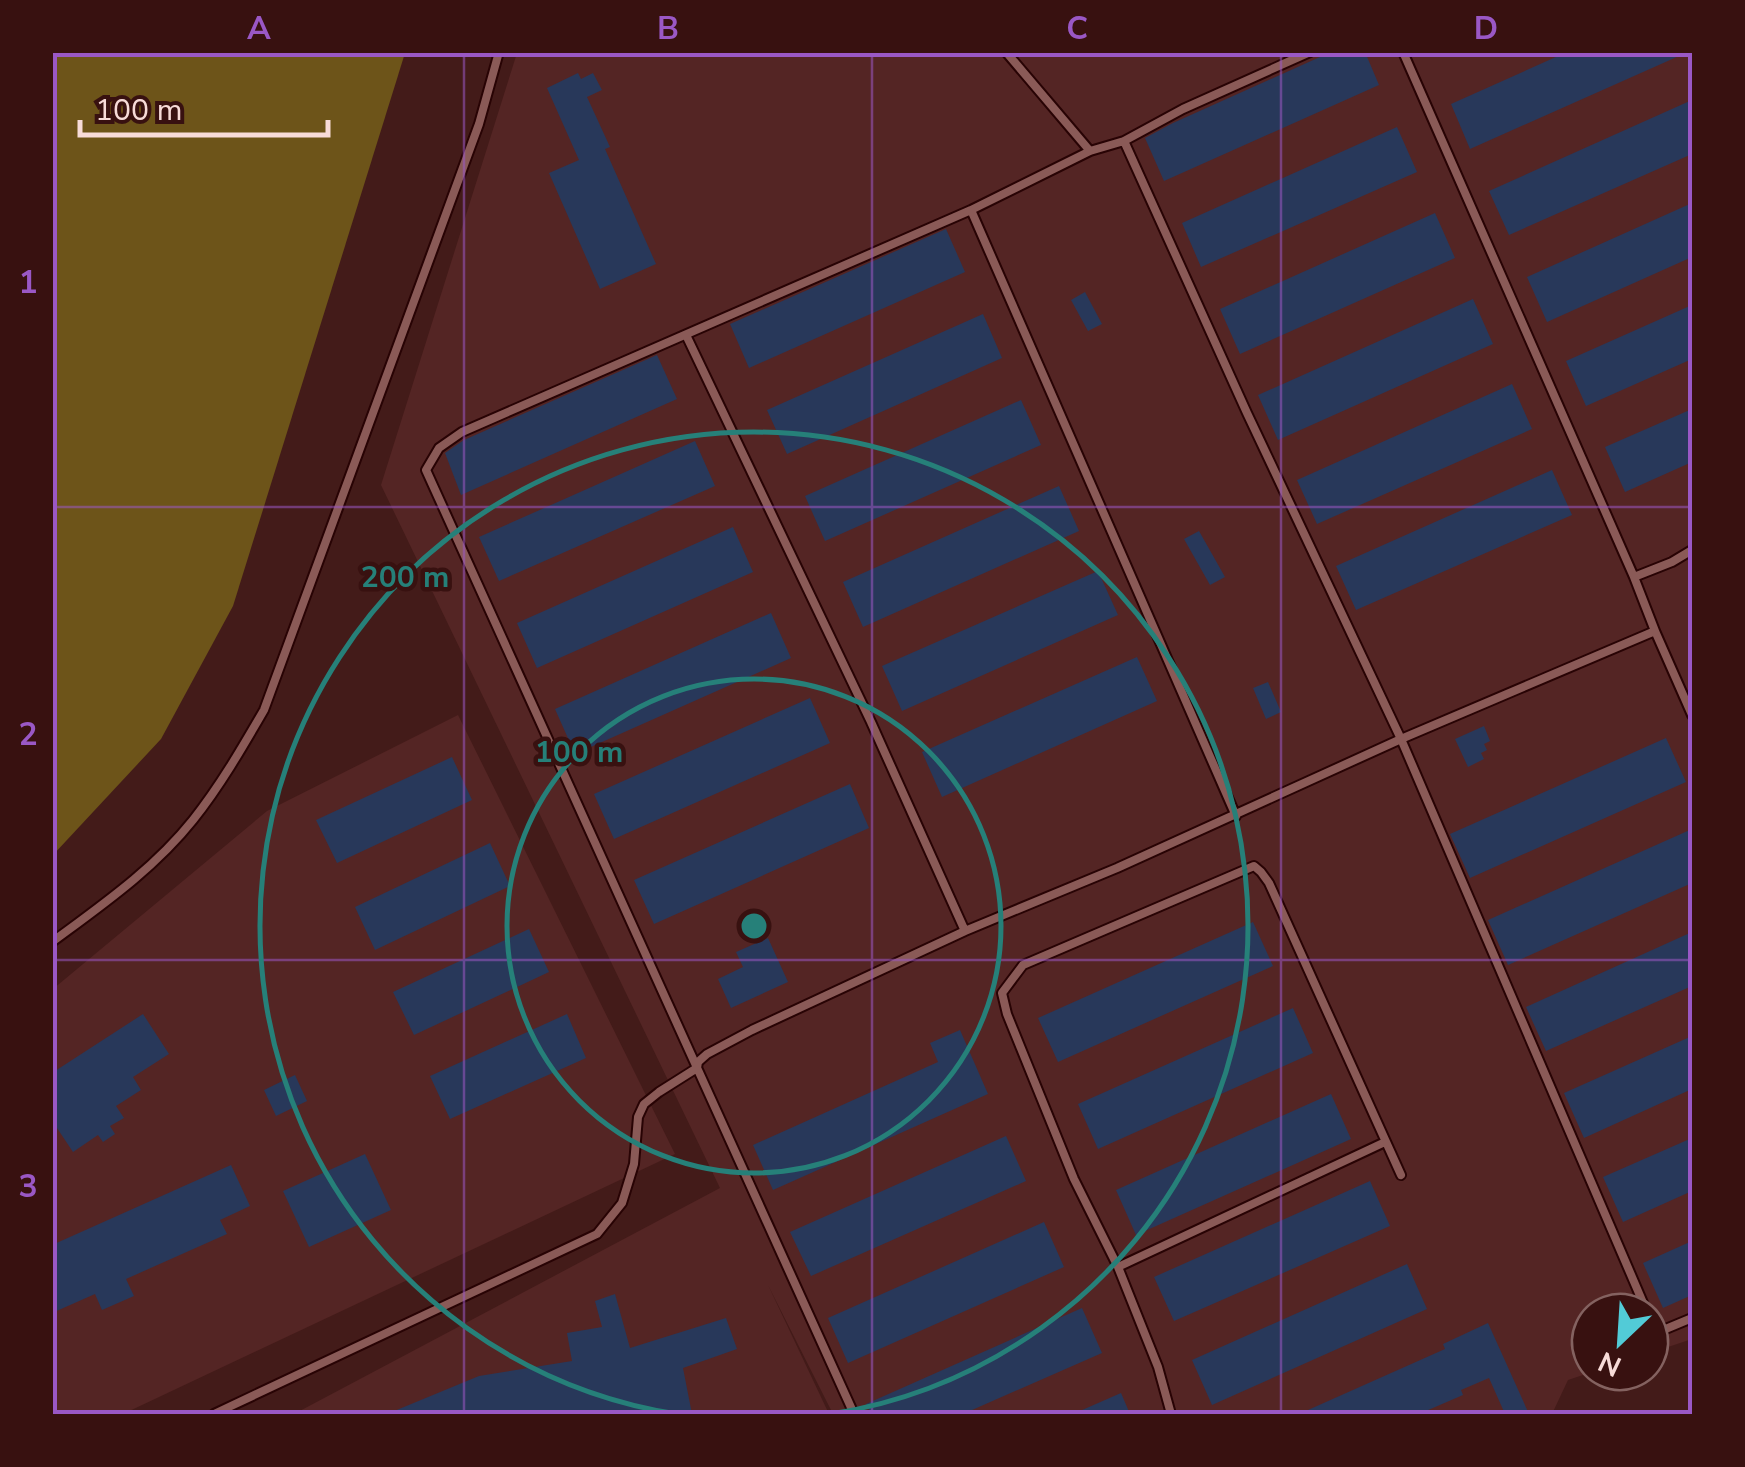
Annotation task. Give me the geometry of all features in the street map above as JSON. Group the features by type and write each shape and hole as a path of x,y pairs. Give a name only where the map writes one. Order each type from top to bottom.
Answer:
{"lane":[{"path":"52,942 127,886 191,823 228,772 264,710 478,124 499,52"},
{"path":"1006,52 1090,151"},
{"path":"854,1414 426,470 439,448 462,432 971,210 1090,151 1124,140 1310,52"},
{"path":"1402,52 1692,715"},
{"path":"1124,140 1247,413 1402,739 1638,1292"},
{"path":"971,210 1236,816"},
{"path":"686,335 871,722 965,930"},
{"path":"1634,576 1692,550"},
{"path":"214,1414 597,1234 622,1204 634,1164 638,1117 644,1104 697,1068 707,1054 965,930 1236,816 1654,630"},
{"path":"1171,1414 1158,1367 1118,1267 1074,1179 1007,1014 1002,993 1023,965 1254,866 1269,882 1401,1175"},
{"path":"1118,1267 1385,1142"}],"shaded area":[{"path":"53,52 405,53 233,606 161,739 53,855"},
{"path":"517,53 1692,53 1692,1339 1670,1346 1670,1292 1570,1292 1570,1379 1552,1414 833,1414 768,1285 829,1414 294,1414 720,1188 381,485"},
{"path":"458,715 675,1154 123,1414 53,1414 53,989 267,811"}],"building":[{"path":"1331,52 1365,52 1379,85 1164,181 1145,138"},
{"path":"1567,52 1688,52 1470,149 1451,104"},
{"path":"578,73 581,79 593,73 602,90 587,97 610,147 605,149 656,264 600,289 549,173 579,160 547,88"},
{"path":"1692,100 1692,154 1509,235 1489,191"},
{"path":"1397,127 1417,172 1201,267 1182,223"},
{"path":"1692,203 1692,257 1547,322 1527,277"},
{"path":"1435,213 1455,258 1240,354 1220,309"},
{"path":"946,229 965,272 749,368 730,324"},
{"path":"1085,292 1102,324 1088,331 1071,300"},
{"path":"1473,299 1493,344 1278,440 1258,395"},
{"path":"1692,305 1692,359 1586,406 1566,361"},
{"path":"983,314 1002,358 787,454 767,410"},
{"path":"657,355 677,399 461,495 445,453 464,440"},
{"path":"1512,384 1532,429 1317,524 1297,480"},
{"path":"1021,400 1041,445 825,541 805,496"},
{"path":"1692,409 1692,462 1625,492 1605,447"},
{"path":"695,441 715,486 499,581 479,537"},
{"path":"1552,470 1572,515 1356,610 1336,566"},
{"path":"1059,486 1079,531 863,627 843,582"},
{"path":"733,527 753,572 537,668 517,623"},
{"path":"1199,531 1225,577 1210,585 1184,539"},
{"path":"1098,571 1118,615 902,711 882,666"},
{"path":"771,613 791,658 575,754 555,709"},
{"path":"1137,657 1157,701 942,797 922,752"},
{"path":"1268,682 1281,712 1266,719 1253,688"},
{"path":"810,698 830,743 614,839 594,794"},
{"path":"1484,726 1490,741 1481,753 1484,759 1468,767 1455,739"},
{"path":"1666,738 1686,782 1470,878 1450,834"},
{"path":"452,757 472,800 337,863 316,820"},
{"path":"850,784 869,828 654,924 634,880"},
{"path":"1692,829 1692,883 1508,965 1488,920"},
{"path":"490,843 510,886 375,950 355,907"},
{"path":"1253,922 1273,966 1058,1062 1038,1018"},
{"path":"529,929 549,972 414,1035 393,992"},
{"path":"1692,932 1692,986 1546,1051 1526,1007"},
{"path":"768,938 788,982 731,1008 718,979 743,967 736,952"},
{"path":"1293,1008 1313,1053 1098,1149 1078,1104"},
{"path":"143,1014 169,1054 133,1077 141,1090 116,1106 124,1118 110,1126 115,1134 103,1142 98,1135 73,1152 57,1128 52,1131 52,1073"},
{"path":"567,1014 586,1058 450,1119 430,1076"},
{"path":"960,1030 988,1094 773,1190 753,1145 938,1062 930,1043"},
{"path":"1692,1036 1692,1089 1584,1138 1564,1093"},
{"path":"295,1075 307,1101 276,1116 264,1090"},
{"path":"1331,1094 1351,1139 1136,1235 1116,1190"},
{"path":"1006,1136 1026,1181 811,1276 790,1232"},
{"path":"1692,1138 1692,1191 1623,1222 1603,1177"},
{"path":"365,1154 391,1210 309,1247 283,1191"},
{"path":"231,1165 250,1206 220,1220 227,1234 126,1279 134,1296 102,1310 95,1294 52,1313 52,1245"},
{"path":"1370,1181 1390,1226 1174,1321 1154,1277"},
{"path":"1044,1222 1064,1267 848,1363 828,1318"},
{"path":"1692,1241 1692,1295 1670,1305 1670,1292 1656,1292 1643,1263"},
{"path":"1407,1264 1427,1309 1212,1405 1192,1360"},
{"path":"615,1294 630,1348 726,1318 737,1349 683,1368 692,1414 387,1414 479,1376 572,1361 567,1333 602,1327 595,1301"},
{"path":"1082,1308 1102,1353 963,1414 871,1414 866,1404"},
{"path":"1488,1323 1529,1414 1505,1414 1489,1378 1461,1390 1463,1395 1419,1414 1299,1414 1445,1349 1443,1344"},
{"path":"1121,1393 1130,1414 1073,1414"}]}
